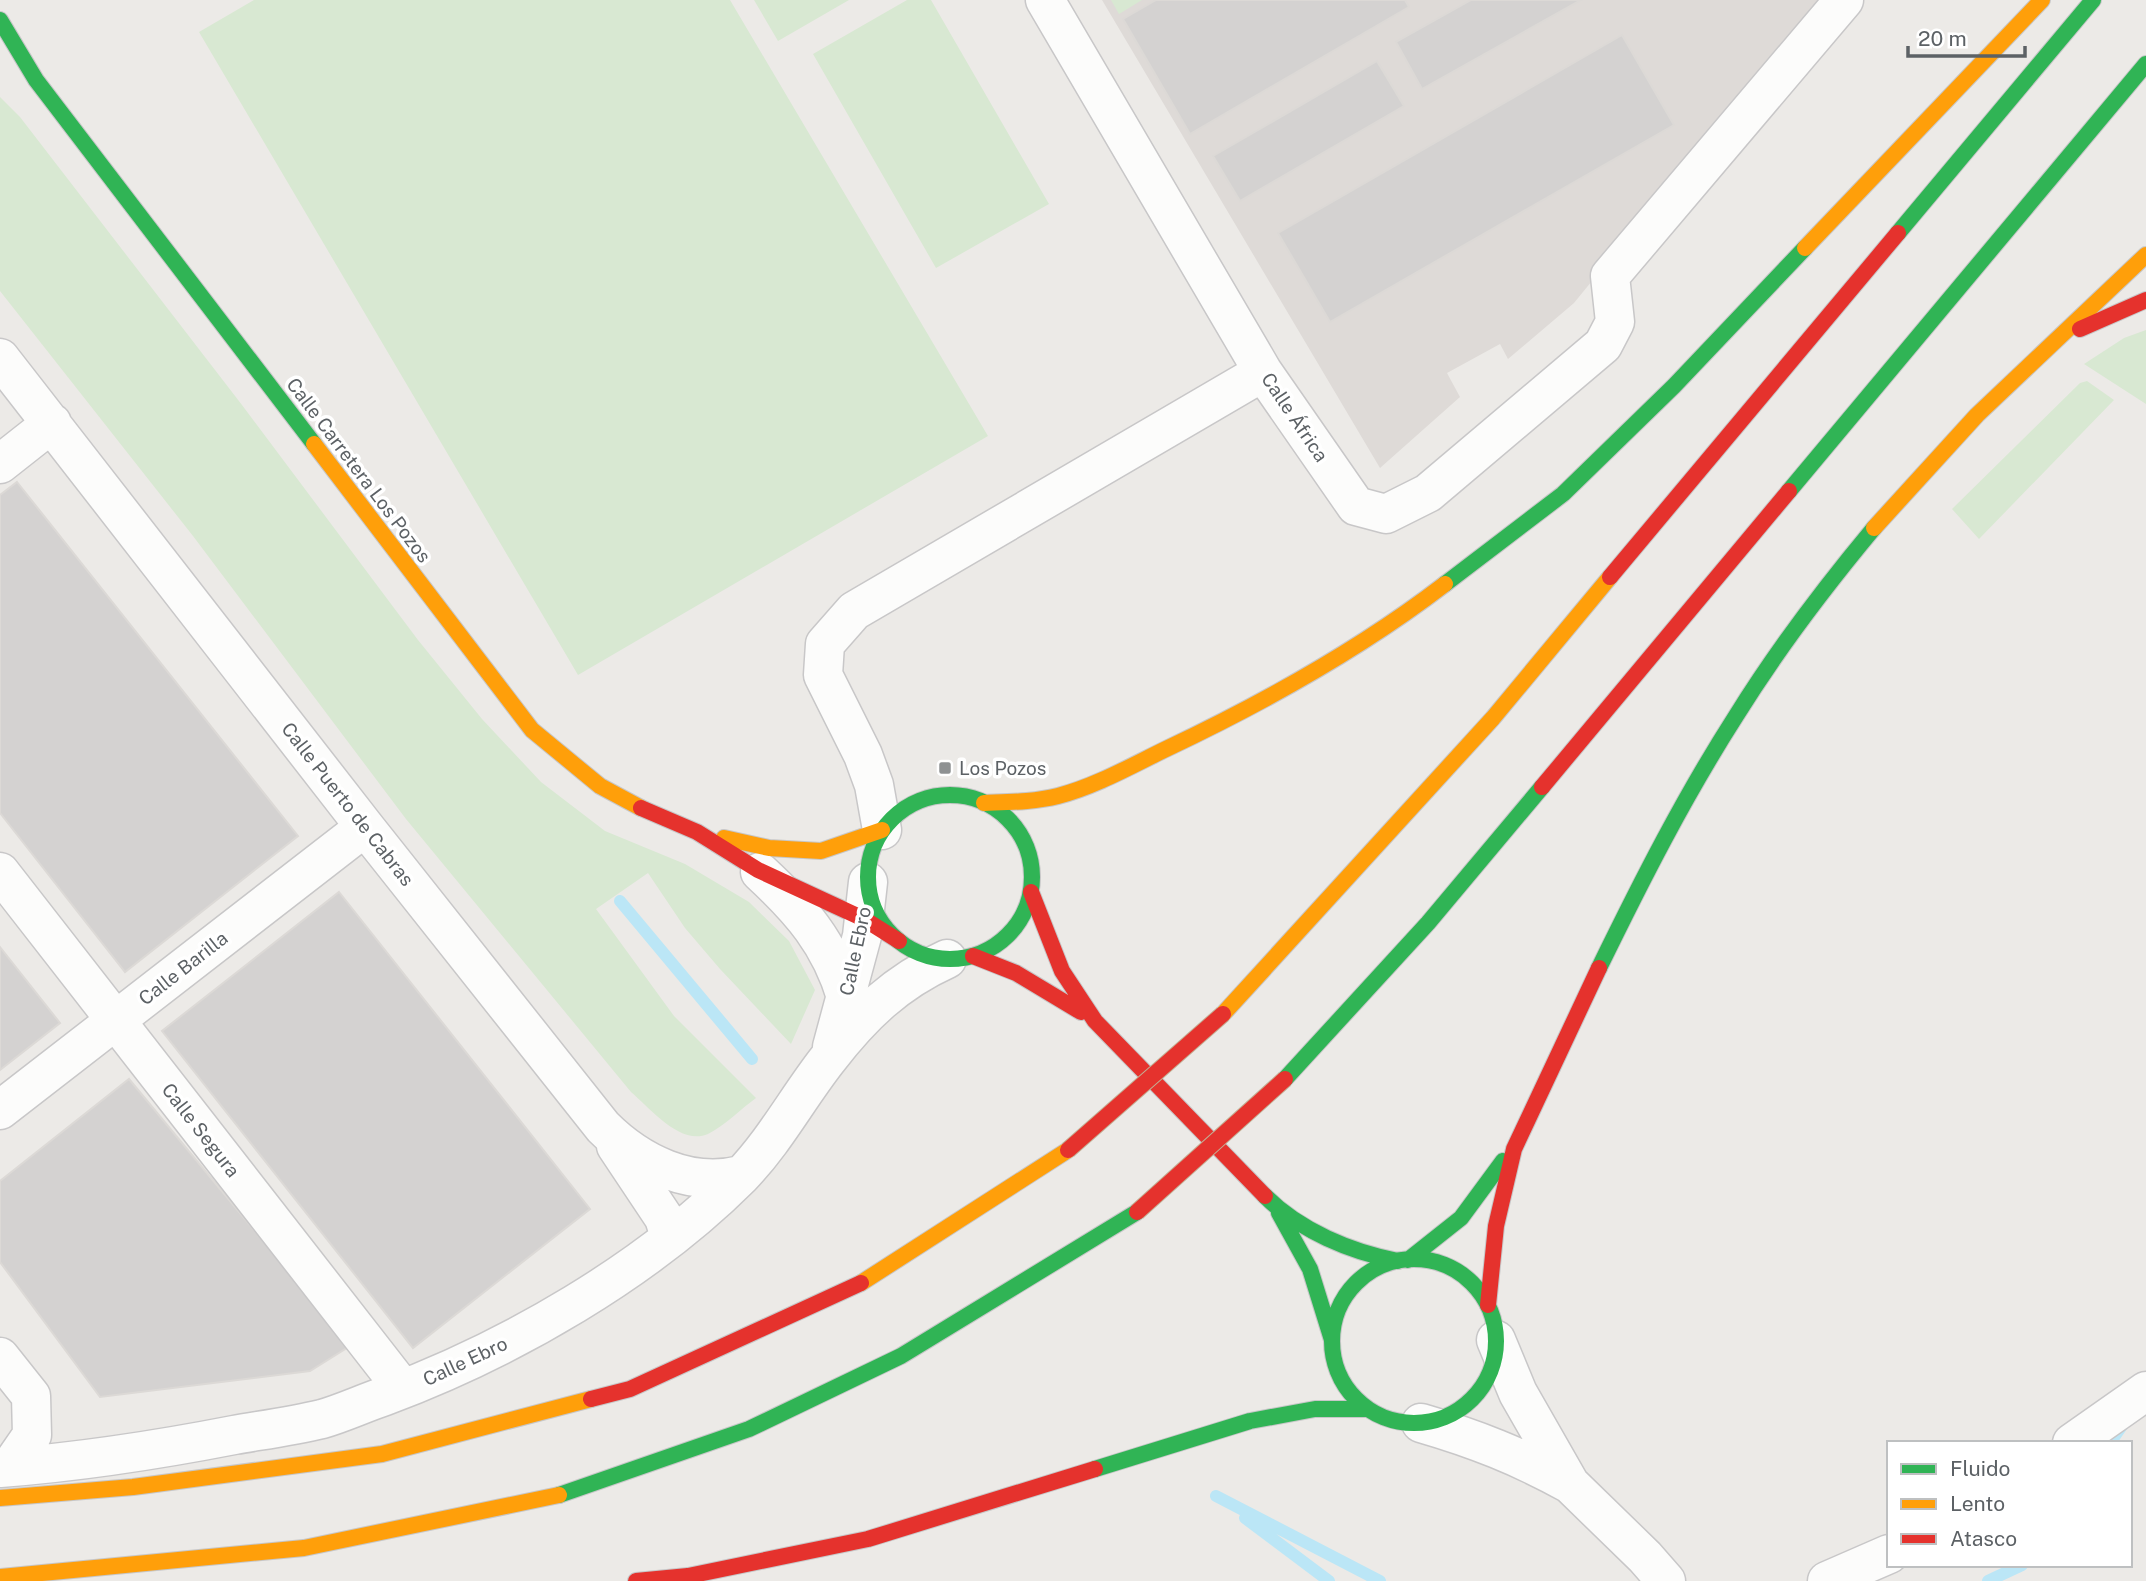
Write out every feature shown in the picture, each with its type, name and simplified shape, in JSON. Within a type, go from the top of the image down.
[{"type":"main road","points":[[984,803],[1025,802],[1058,796],[1098,782],[1223,722],[1326,665],[1428,597],[1563,494],[1656,404],[2042,0]]},
{"type":"main road","points":[[3,1477],[133,1487],[382,1454],[630,1389],[852,1289],[1068,1150],[1223,1014],[1493,718],[2093,0]]},
{"type":"main road","name":"Calle Carretera Los Pozos","points":[[0,20],[36,80],[532,730],[600,786],[645,810],[697,832]]},
{"type":"main road","points":[[0,1577],[304,1548],[561,1495],[749,1429],[901,1356],[1137,1212],[1285,1079],[1428,923],[2146,64]]},
{"type":"main road","points":[[12,66],[36,80]]},
{"type":"main road","points":[[1274,1205],[1310,1269],[1340,1376],[1350,1392],[1367,1409],[1387,1419],[1421,1423],[1456,1412],[1475,1397],[1490,1372],[1491,1258],[1499,1203],[1515,1145],[1627,908],[1689,794],[1756,684],[1797,626],[1888,511],[2011,381],[2062,337],[2107,290],[2146,255]]},
{"type":"main road","points":[[2062,337],[2141,305]]},
{"type":"main road","points":[[899,942],[881,921],[872,904],[868,867],[873,849],[882,830],[897,814],[931,797],[961,796],[998,810],[1020,833],[1027,848],[1032,874],[1031,892],[1024,913],[1012,931],[994,946],[960,957]]},
{"type":"main road","points":[[697,832],[769,848],[821,851],[882,830]]},
{"type":"main road","points":[[697,832],[758,870],[864,919],[922,954],[1000,964],[1038,983],[1095,1021]]},
{"type":"main road","points":[[1031,892],[1062,971],[1095,1021],[1274,1205],[1336,1244],[1374,1257],[1435,1262],[1457,1271],[1474,1286],[1492,1322]]},
{"type":"main road","points":[[1332,1340],[1334,1322],[1341,1303],[1351,1289],[1366,1275],[1403,1260],[1461,1218],[1515,1145]]},
{"type":"main road","points":[[636,1581],[688,1576],[869,1539],[1250,1421],[1315,1409],[1367,1409]]},
{"type":"street","name":"Calle África","points":[[1045,0],[1263,372],[1356,506],[1386,514],[1428,493],[1603,345],[1615,322],[1609,276],[1844,0]]},
{"type":"street","points":[[882,830],[874,785],[863,755],[823,675],[825,644],[854,611],[1263,372]]},
{"type":"street","name":"Calle Puerto de Cabras","points":[[5,373],[52,423],[365,827],[603,1127],[618,1142],[668,1170],[705,1180],[723,1180],[741,1175]]},
{"type":"street","points":[[0,464],[52,423]]},
{"type":"street","name":"Calle Barilla","points":[[0,1110],[365,827]]},
{"type":"street","points":[[758,870],[788,898],[811,926],[837,967],[846,997]]},
{"type":"street","name":"Calle Segura","points":[[0,872],[402,1389]]},
{"type":"street","name":"Calle Ebro","points":[[828,1059],[864,919],[868,882]]},
{"type":"street","name":"Calle Ebro","points":[[3,1477],[323,1419],[465,1363],[579,1302],[670,1237],[741,1175],[770,1142],[828,1059],[881,1000],[918,973],[960,957]]},
{"type":"street","points":[[603,1127],[664,1218],[670,1237]]},
{"type":"street","points":[[1492,1322],[1518,1393],[1570,1484],[1666,1581]]},
{"type":"street","points":[[0,1357],[31,1396],[32,1435],[3,1477]]},
{"type":"street","points":[[2075,1441],[2146,1391]]},
{"type":"street","points":[[1421,1423],[1461,1434],[1519,1457],[1570,1484]]},
{"type":"street","points":[[1827,1581],[1887,1555]]},
{"type":"shaded area","points":[[1102,0],[1821,0],[1574,303],[1508,359],[1500,344],[1447,373],[1460,397],[1380,468]]},
{"type":"green space","points":[[254,0],[730,0],[988,436],[578,675],[199,32]]},
{"type":"green space","points":[[754,0],[849,0],[778,41]]},
{"type":"green space","points":[[907,0],[931,0],[1049,204],[936,268],[813,54]]},
{"type":"green space","points":[[1111,0],[1142,0],[1119,14]]},
{"type":"green space","points":[[0,97],[20,117],[242,405],[418,640],[482,719],[541,782],[605,831],[685,864],[749,902],[789,941],[815,990],[791,1044],[685,928],[648,873],[596,909],[674,1016],[756,1098],[720,1127],[708,1134],[687,1135],[666,1124],[631,1092],[406,819],[193,536],[0,291]]},
{"type":"green space","points":[[2146,330],[2146,404],[2084,364],[2124,338]]},
{"type":"green space","points":[[2087,381],[2114,400],[1979,539],[1952,509],[2080,383]]},
{"type":"building","points":[[1156,0],[1405,0],[1409,7],[1190,134],[1123,19]]},
{"type":"building","points":[[1471,0],[1581,0],[1422,89],[1396,42]]},
{"type":"building","points":[[1622,35],[1674,125],[1330,322],[1278,233]]},
{"type":"building","points":[[1377,61],[1404,106],[1240,201],[1213,156]]},
{"type":"building","points":[[17,482],[298,836],[125,972],[0,813],[0,495]]},
{"type":"building","points":[[339,892],[590,1209],[413,1348],[162,1031]]},
{"type":"building","points":[[0,947],[60,1023],[0,1070]]},
{"type":"building","points":[[129,1079],[350,1346],[310,1371],[100,1397],[0,1262],[0,1181]]},
{"type":"waterway","points":[[620,901],[752,1059]]},
{"type":"waterway","points":[[2111,1441],[2123,1424]]},
{"type":"waterway","points":[[1216,1496],[1380,1581]]},
{"type":"waterway","points":[[1245,1518],[1329,1581]]},
{"type":"waterway","points":[[1988,1581],[2018,1567]]},
{"type":"traffic: fast","points":[[1898,233],[2093,0]]},
{"type":"traffic: fast","points":[[0,20],[36,80],[314,444]]},
{"type":"traffic: fast","points":[[1789,491],[2146,64]]},
{"type":"traffic: fast","points":[[1445,584],[1563,494],[1674,386],[1805,248]]},
{"type":"traffic: fast","points":[[1599,968],[1664,840],[1736,716],[1802,620],[1874,528]]},
{"type":"traffic: fast","points":[[1285,1079],[1428,923],[1542,787]]},
{"type":"traffic: fast","points":[[950,795],[981,802],[1008,819],[1025,846],[1032,877],[1025,908],[1008,935],[981,952],[950,959],[919,952],[892,935],[875,908],[868,877],[875,846],[892,819],[919,802],[950,795]]},
{"type":"traffic: fast","points":[[1408,1260],[1461,1218],[1503,1161]]},
{"type":"traffic: fast","points":[[1265,1196],[1310,1230],[1344,1246],[1398,1261]]},
{"type":"traffic: fast","points":[[559,1495],[749,1429],[901,1356],[1137,1212]]},
{"type":"traffic: fast","points":[[1279,1213],[1310,1269],[1332,1340]]},
{"type":"traffic: fast","points":[[1414,1259],[1445,1266],[1472,1283],[1489,1310],[1496,1341],[1489,1372],[1472,1399],[1445,1416],[1414,1423],[1383,1416],[1356,1399],[1339,1372],[1332,1341],[1339,1310],[1356,1283],[1383,1266],[1414,1259]]},
{"type":"traffic: fast","points":[[1095,1469],[1250,1421],[1315,1409],[1367,1409]]},
{"type":"traffic: slow","points":[[1805,248],[2042,0]]},
{"type":"traffic: slow","points":[[1874,528],[1977,415],[2146,255]]},
{"type":"traffic: slow","points":[[314,444],[532,730],[600,786],[641,808]]},
{"type":"traffic: slow","points":[[1223,1014],[1493,718],[1610,577]]},
{"type":"traffic: slow","points":[[984,803],[1049,798],[1086,787],[1113,775],[1310,674],[1379,631],[1445,584]]},
{"type":"traffic: slow","points":[[724,838],[769,848],[821,851],[882,830]]},
{"type":"traffic: slow","points":[[861,1283],[1068,1150]]},
{"type":"traffic: slow","points":[[0,1498],[133,1487],[382,1454],[591,1399]]},
{"type":"traffic: slow","points":[[0,1577],[304,1548],[559,1495]]},
{"type":"traffic: jam","points":[[1610,577],[1898,233]]},
{"type":"traffic: jam","points":[[2080,329],[2146,300]]},
{"type":"traffic: jam","points":[[1542,787],[1789,491]]},
{"type":"traffic: jam","points":[[641,808],[697,832],[758,870],[864,919],[899,941]]},
{"type":"traffic: jam","points":[[1031,892],[1062,971],[1095,1021],[1265,1196]]},
{"type":"traffic: jam","points":[[973,956],[1016,973],[1081,1012]]},
{"type":"traffic: jam","points":[[1488,1305],[1496,1226],[1514,1149],[1599,968]]},
{"type":"traffic: jam","points":[[1068,1150],[1223,1014]]},
{"type":"traffic: jam","points":[[1137,1212],[1285,1079]]},
{"type":"traffic: jam","points":[[591,1399],[630,1389],[861,1283]]},
{"type":"traffic: jam","points":[[636,1581],[688,1576],[868,1539],[1095,1469]]},
{"type":"place","name":"Los Pozos","points":[[945,768]]}]
